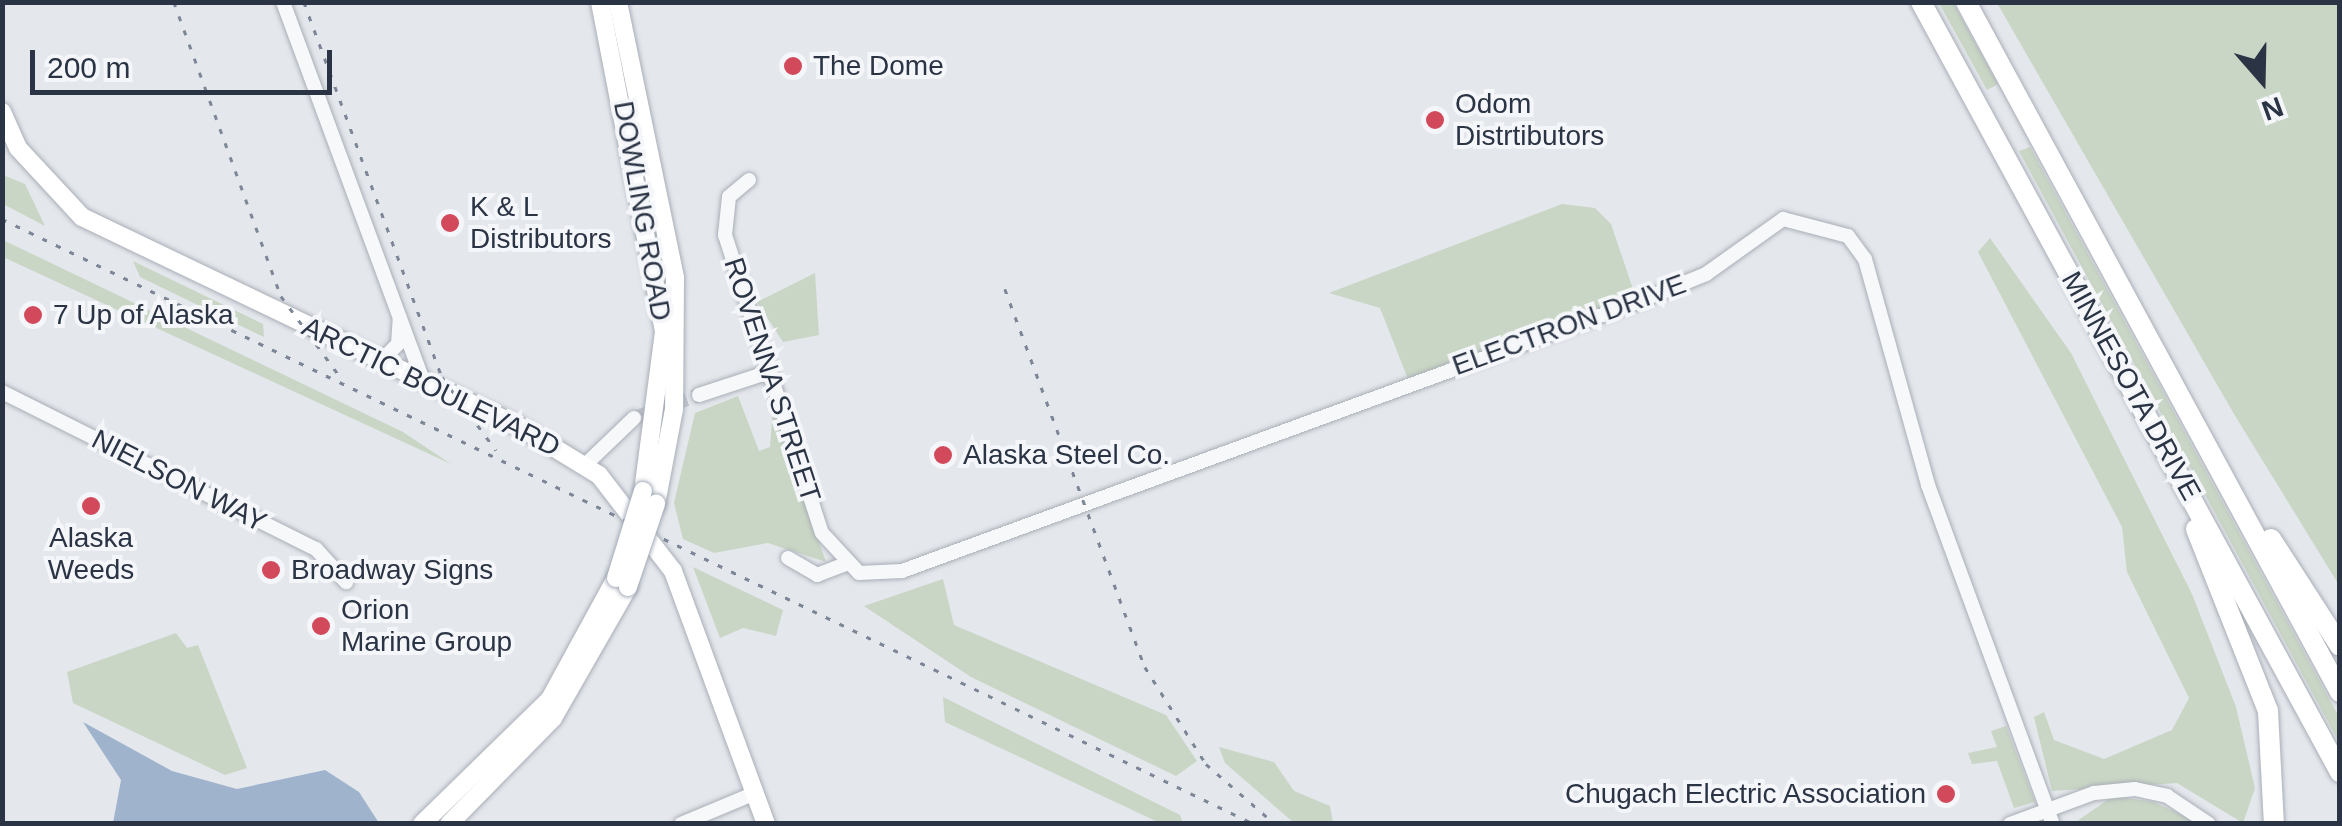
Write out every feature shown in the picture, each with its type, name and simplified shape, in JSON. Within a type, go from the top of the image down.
[{"type":"highway","name":"MINNESOTA DRIVE","points":[[1921,2],[2136,390],[2340,772]]},
{"type":"highway","name":"MINNESOTA DRIVE","points":[[1966,2],[2340,692]]},
{"type":"highway","points":[[2164,368],[2340,646]]},
{"type":"highway","points":[[2136,390],[2260,686],[2274,750],[2274,824]]},
{"type":"main road","name":"DOWLING ROAD","points":[[600,2],[664,332],[650,498]]},
{"type":"main road","name":"DOWLING ROAD","points":[[449,824],[553,718],[622,583],[674,409],[675,278],[618,2]]},
{"type":"main road","name":"ARCTIC BOULEVARD","points":[[2,112],[28,160],[82,217],[422,381],[585,465],[661,546],[766,824]]},
{"type":"main road","name":"DOWLING ROAD","points":[[422,824],[550,699],[622,583]]},
{"type":"street","points":[[284,2],[422,381]]},
{"type":"street","name":"ROVENNA STREET","points":[[749,180],[729,197],[725,235],[766,372],[822,533],[853,569]]},
{"type":"street","name":"ELECTRON DRIVE","points":[[788,558],[817,574],[853,569],[902,571],[1634,303],[1706,274],[1758,230],[1813,221],[1848,236],[1865,259],[1928,486],[2051,817]]},
{"type":"street","points":[[381,362],[398,344],[400,313]]},
{"type":"street","points":[[699,396],[766,372]]},
{"type":"street","name":"NIELSON WAY","points":[[2,392],[316,550],[346,582]]},
{"type":"street","points":[[585,465],[634,418]]},
{"type":"street","points":[[2010,824],[2051,817],[2135,790],[2167,796],[2209,824]]},
{"type":"street","points":[[681,824],[755,794]]},
{"type":"green space","points":[[1939,3],[1953,3],[1998,84],[1987,90]]},
{"type":"green space","points":[[1997,3],[2339,3],[2339,585],[2234,414]]},
{"type":"green space","points":[[2030,147],[2339,717],[2339,742],[2019,151]]},
{"type":"green space","points":[[3,175],[25,184],[45,226],[3,204]]},
{"type":"green space","points":[[1562,204],[1595,208],[1611,224],[1633,289],[1622,303],[1408,379],[1380,308],[1329,293]]},
{"type":"green space","points":[[1990,238],[2071,353],[2192,594],[2236,707],[2255,788],[2243,823],[2177,783],[2052,791],[2034,717],[2044,712],[2054,740],[2104,759],[2172,730],[2189,698],[2127,572],[2122,527],[1978,252]]},
{"type":"green space","points":[[3,240],[403,432],[451,464],[3,257]]},
{"type":"green space","points":[[133,261],[263,324],[264,337],[140,277]]},
{"type":"green space","points":[[815,273],[819,335],[783,342],[757,302]]},
{"type":"green space","points":[[738,396],[759,451],[770,447],[773,406],[826,562],[768,543],[714,553],[683,539],[674,503],[695,413]]},
{"type":"green space","points":[[693,567],[783,610],[776,636],[743,628],[720,638]]},
{"type":"green space","points":[[943,579],[954,625],[1166,715],[1197,761],[1176,776],[971,677],[864,606]]},
{"type":"green space","points":[[176,633],[187,648],[198,645],[247,768],[225,775],[73,703],[67,672]]},
{"type":"green space","points":[[943,697],[1180,815],[1183,823],[1160,823],[945,722]]},
{"type":"green space","points":[[2006,726],[2035,802],[2014,808],[1997,761],[1972,764],[1968,753],[1997,747],[1991,731]]},
{"type":"green space","points":[[1219,747],[1274,762],[1294,791],[1330,806],[1333,823],[1294,823],[1225,763]]},
{"type":"green space","points":[[2113,796],[2154,802],[2199,823],[2073,824]]},
{"type":"water","points":[[83,722],[172,771],[237,789],[325,770],[359,792],[379,823],[113,823],[121,780]]},
{"type":"tunnel","points":[[634,418],[699,395]]},
{"type":"railway","points":[[174,2],[281,296],[338,374]]},
{"type":"railway","points":[[304,2],[442,377],[496,450]]},
{"type":"railway","points":[[2,219],[1254,824]]},
{"type":"railway","points":[[1005,289],[1145,667],[1206,764],[1275,824]]},
{"type":"place","name":"The Dome","points":[[793,66]]},
{"type":"place","name":"Odom Distrtibutors","points":[[1435,120]]},
{"type":"place","name":"K & L Distributors","points":[[450,223]]},
{"type":"place","name":"7 Up of Alaska","points":[[33,315]]},
{"type":"place","name":"Alaska Steel Co.","points":[[943,455]]},
{"type":"place","name":"Alaska Weeds","points":[[91,506]]},
{"type":"place","name":"Broadway Signs","points":[[271,570]]},
{"type":"place","name":"Orion Marine Group","points":[[321,626]]},
{"type":"place","name":"Chugach Electric Association","points":[[1946,794]]}]
